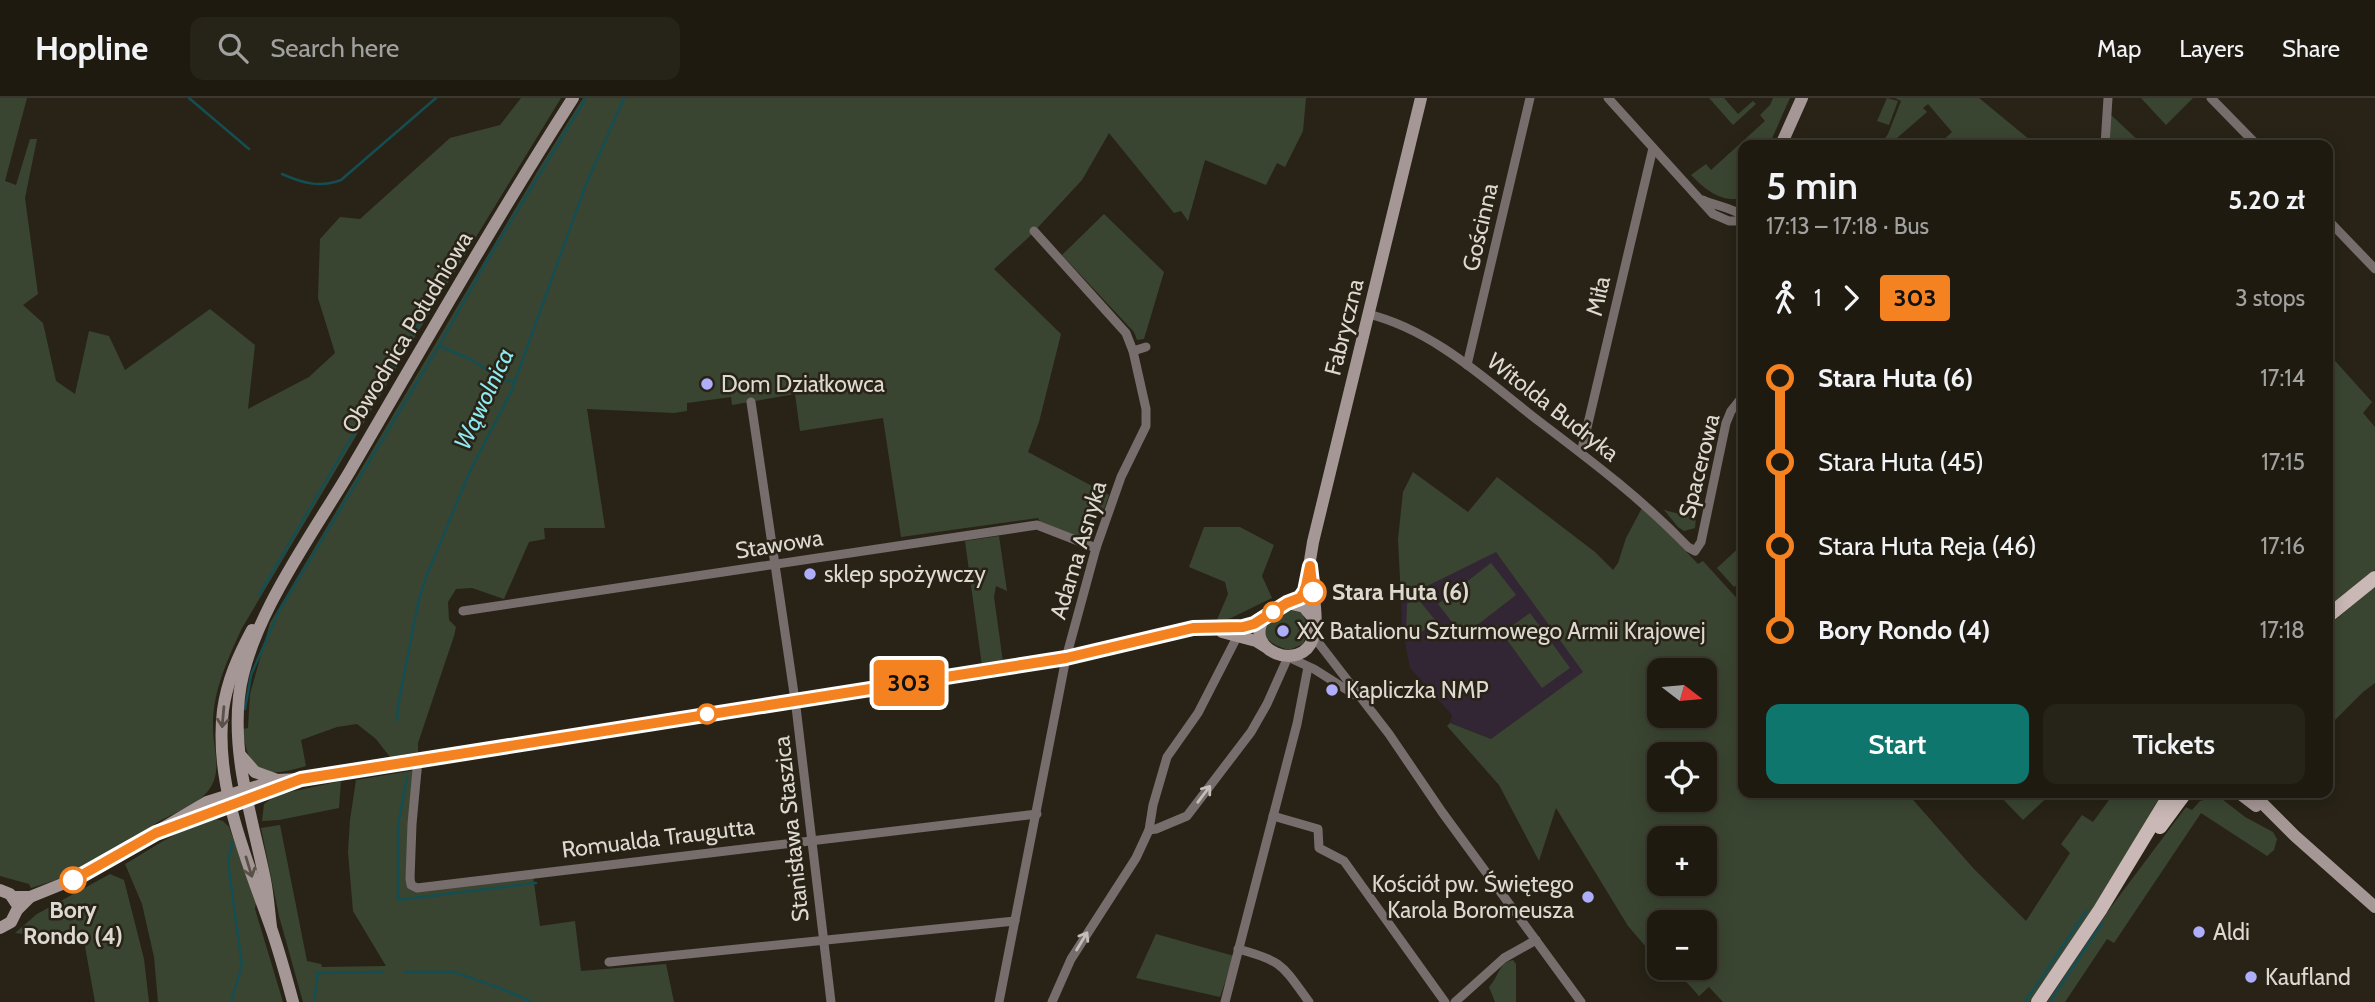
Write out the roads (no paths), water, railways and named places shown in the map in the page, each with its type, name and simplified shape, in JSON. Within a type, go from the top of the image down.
[{"type":"main road","points":[[2333,612],[2375,578]]},
{"type":"main road","points":[[2100,910],[2159,813],[2177,798]]},
{"type":"main road","points":[[2038,1002],[2179,798]]},
{"type":"street","name":"Obwodnica Południowa","points":[[279,590],[573,98]]},
{"type":"street","name":"Fabryczna","points":[[1287,603],[1297,601],[1303,596],[1313,542],[1421,98]]},
{"type":"street","name":"Gościnna","points":[[1467,365],[1530,98]]},
{"type":"street","points":[[1608,98],[1713,214],[1729,221],[1738,221]]},
{"type":"street","points":[[1783,140],[1802,98]]},
{"type":"street","points":[[2105,140],[2108,98]]},
{"type":"street","points":[[2211,98],[2251,140]]},
{"type":"street","name":"Miła","points":[[1581,453],[1653,148]]},
{"type":"street","points":[[1697,197],[1715,206],[1738,212]]},
{"type":"street","points":[[2333,225],[2375,269]]},
{"type":"street","name":"Adama Asnyka","points":[[999,1002],[1066,658],[1096,548],[1121,477],[1147,419],[1133,351],[1126,333],[1034,231]]},
{"type":"street","name":"Witolda Budryka","points":[[1368,314],[1404,325],[1467,365],[1642,500],[1691,550],[1695,551],[1698,547]]},
{"type":"street","points":[[1133,351],[1146,347]]},
{"type":"street","name":"Stanisława Staszica","points":[[751,402],[795,700],[831,1002]]},
{"type":"street","name":"Spacerowa","points":[[1698,547],[1726,423],[1738,403]]},
{"type":"street","name":"Stawowa","points":[[463,611],[1037,525],[1096,548]]},
{"type":"street","name":"Fabryczna","points":[[1310,566],[1315,620]]},
{"type":"street","points":[[271,927],[266,882],[246,795],[237,712],[247,660],[279,590]]},
{"type":"street","points":[[207,802],[219,782],[223,757],[223,712],[230,678],[240,652],[279,590]]},
{"type":"street","points":[[1052,1002],[1071,959],[1136,858],[1149,830],[1153,805],[1167,757],[1198,713],[1240,632],[1287,603],[1304,607],[1315,620],[1314,637],[1306,650],[1288,657]]},
{"type":"street","points":[[1265,616],[1258,632],[1260,640],[1267,648]]},
{"type":"street","points":[[0,890],[13,897],[30,897],[82,876],[207,802],[231,799],[301,779],[1066,658],[1176,631],[1211,628],[1240,632],[1308,667],[1362,700]]},
{"type":"street","points":[[1314,637],[1389,734],[1442,812],[1581,1002]]},
{"type":"street","points":[[1149,830],[1187,816],[1251,732],[1288,657]]},
{"type":"street","points":[[1224,1002],[1297,724],[1308,667]]},
{"type":"street","points":[[240,755],[261,776],[277,780],[301,779]]},
{"type":"street","points":[[223,757],[231,799],[255,885],[271,927],[293,1002]]},
{"type":"street","name":"Romualda Traugutta","points":[[418,759],[410,879],[411,886],[417,888],[1037,814]]},
{"type":"street","points":[[246,795],[277,780]]},
{"type":"street","points":[[2246,798],[2295,836],[2375,906]]},
{"type":"street","points":[[2257,798],[2295,836]]},
{"type":"street","points":[[156,833],[231,799]]},
{"type":"street","points":[[1273,816],[1318,829],[1319,848],[1344,862],[1445,1002]]},
{"type":"street","points":[[13,897],[17,910]]},
{"type":"street","points":[[0,928],[12,922],[17,910],[30,897]]},
{"type":"street","points":[[609,962],[1015,921]]},
{"type":"street","points":[[1455,1002],[1504,958],[1536,940]]},
{"type":"street","points":[[1238,949],[1269,957],[1283,966],[1309,1002]]},
{"type":"waterway","points":[[189,98],[249,149]]},
{"type":"waterway","points":[[282,174],[311,183],[326,184],[341,180],[436,98]]},
{"type":"waterway","points":[[245,709],[251,675],[279,611],[586,98]]},
{"type":"waterway","name":"Wąwolnica","points":[[397,720],[418,603],[425,580],[469,473],[511,392],[585,187],[624,98]]},
{"type":"waterway","points":[[259,595],[414,331],[459,262]]},
{"type":"waterway","points":[[439,346],[468,358],[500,378],[514,382]]},
{"type":"waterway","points":[[407,777],[398,825],[398,900],[536,883]]},
{"type":"waterway","points":[[231,1002],[242,965],[228,863],[232,843]]},
{"type":"waterway","points":[[2025,1002],[2087,910]]},
{"type":"waterway","points":[[2050,1002],[2103,922]]},
{"type":"waterway","points":[[314,1002],[316,972]]},
{"type":"waterway","points":[[318,973],[383,972]]},
{"type":"waterway","points":[[404,972],[454,972],[532,1002]]},
{"type":"place","name":"Dom Działkowca","points":[[707,384]]},
{"type":"place","name":"sklep spożywczy","points":[[810,574]]},
{"type":"place","name":"Stara Huta (6)","points":[[1313,592]]},
{"type":"place","name":"XX Batalionu Szturmowego Armii Krajowej","points":[[1283,631]]},
{"type":"place","name":"Kapliczka NMP","points":[[1332,690]]},
{"type":"place","name":"Bory Rondo (4)","points":[[73,880]]},
{"type":"place","name":"Kościół pw. Świętego Karola Boromeusza","points":[[1588,897]]},
{"type":"place","name":"Aldi","points":[[2199,932]]},
{"type":"place","name":"Kaufland","points":[[2251,977]]}]
